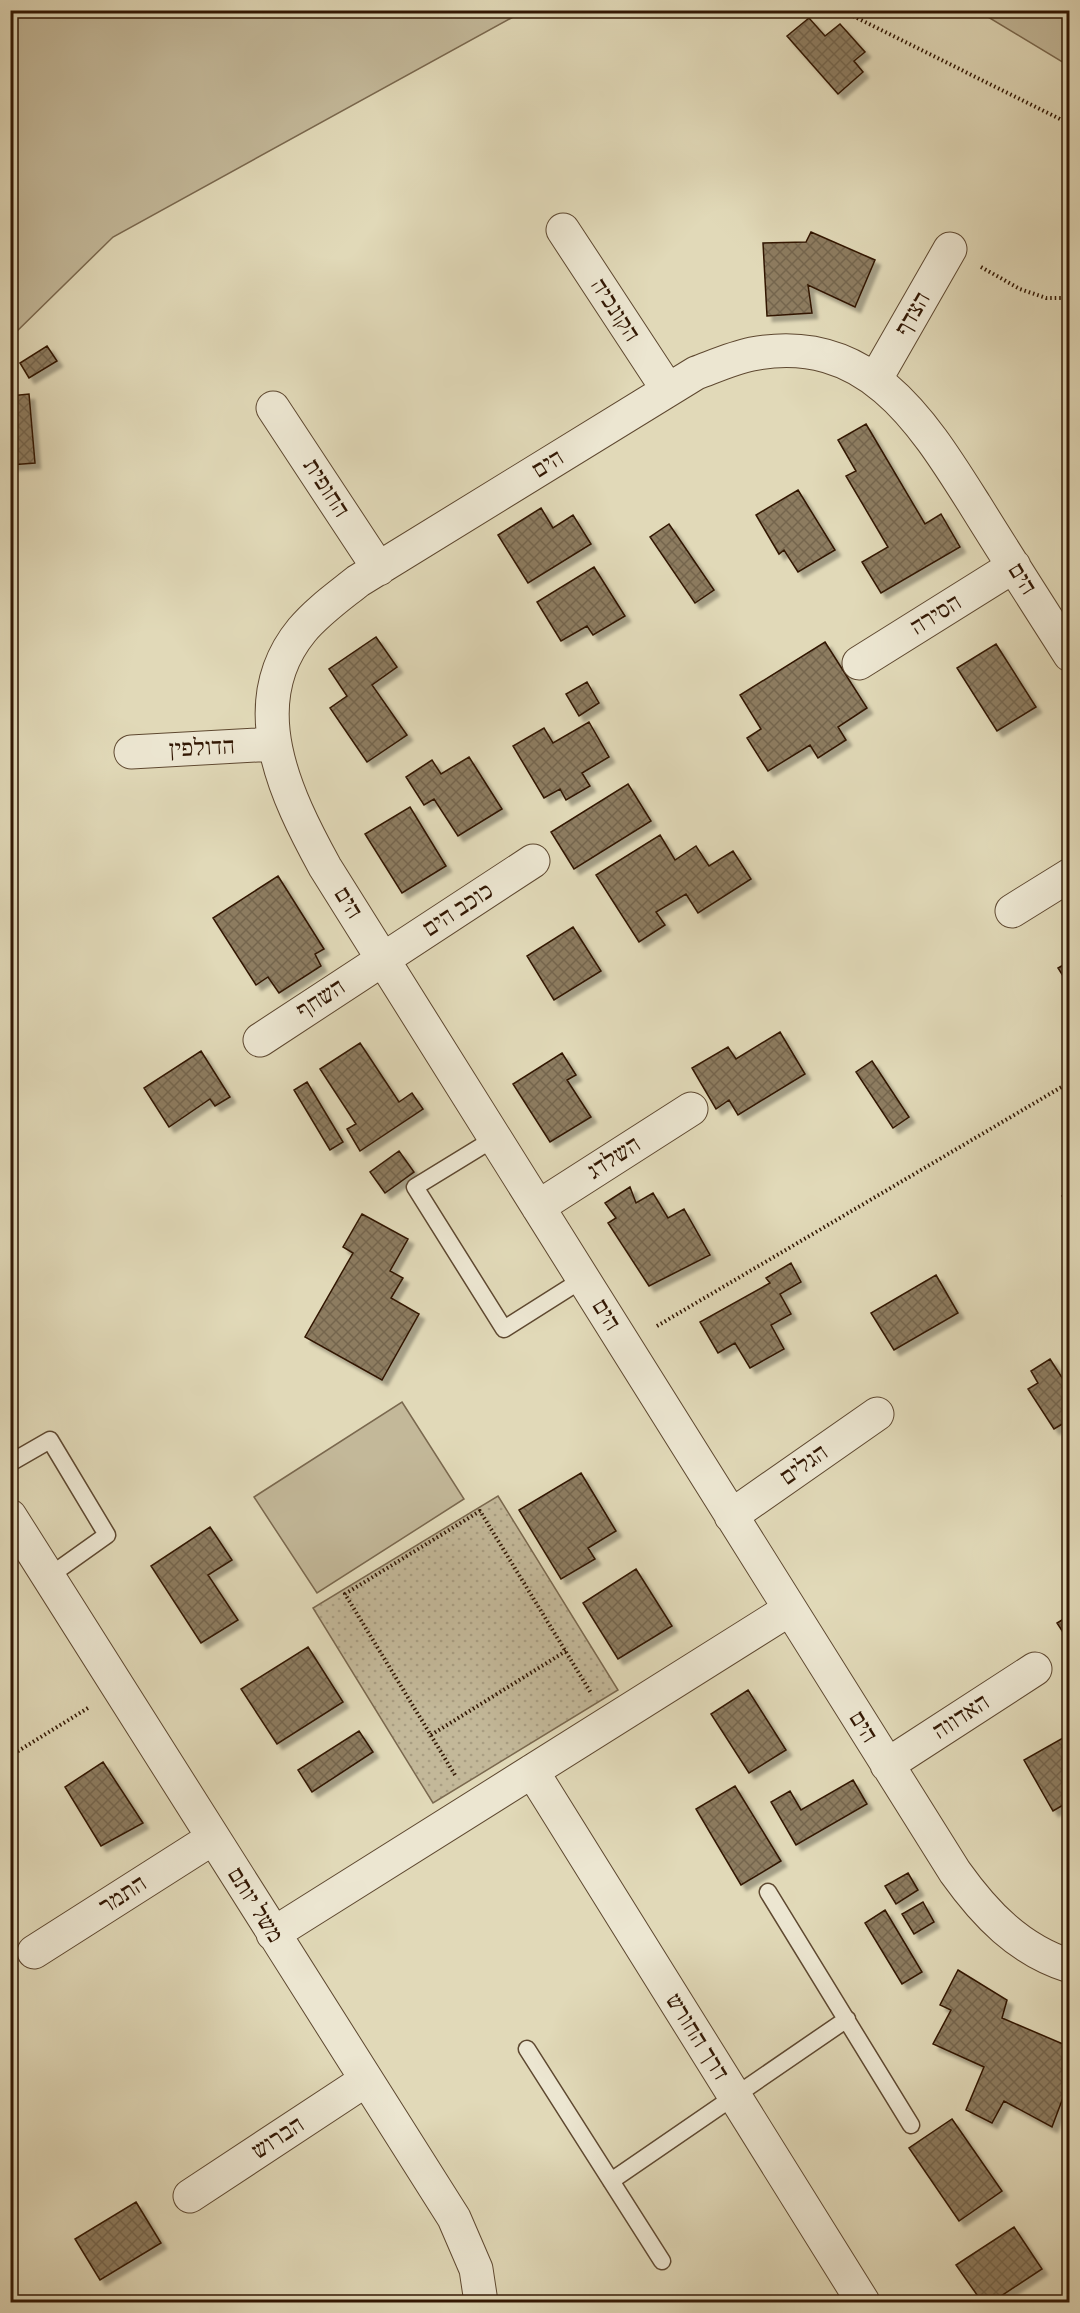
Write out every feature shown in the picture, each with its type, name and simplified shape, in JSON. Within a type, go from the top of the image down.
[{"type":"street","name":"הקונכיה","points":[[563,230],[668,390]]},
{"type":"street","name":"הצדף","points":[[875,380],[950,249]]},
{"type":"street","name":"הים","points":[[1070,655],[937,445],[918,419],[897,397],[853,366],[829,357],[804,352],[779,351],[752,354],[696,373],[358,581],[326,606],[301,632],[285,659],[276,686],[272,715],[274,744],[282,774],[308,836],[955,1872],[978,1902],[1010,1935],[1031,1950],[1070,1966]]},
{"type":"street","name":"החופית","points":[[273,408],[379,568]]},
{"type":"street","name":"הסירה","points":[[859,663],[1014,566]]},
{"type":"street","name":"הדולפין","points":[[131,752],[274,744]]},
{"type":"street","name":"כוכב הים","points":[[383,959],[533,861]]},
{"type":"street","points":[[1012,911],[1070,875]]},
{"type":"street","name":"השחף","points":[[260,1040],[383,959]]},
{"type":"street","name":"השלדג","points":[[538,1207],[691,1109]]},
{"type":"street","name":"הגלים","points":[[731,1516],[877,1414]]},
{"type":"street","name":"משל יותם","points":[[12,1523],[454,2218],[476,2269],[481,2302]]},
{"type":"street","points":[[273,1934],[790,1609]]},
{"type":"street","name":"האדווה","points":[[887,1765],[1035,1669]]},
{"type":"street","name":"דרך החורש","points":[[532,1771],[863,2302]]},
{"type":"street","name":"התמר","points":[[34,1952],[213,1838]]},
{"type":"street","name":"הברוש","points":[[190,2196],[366,2080]]},
{"type":"lane","points":[[495,1138],[415,1187],[504,1329],[583,1279]]},
{"type":"lane","points":[[10,1463],[50,1440],[107,1535],[48,1577]]},
{"type":"lane","points":[[768,1892],[911,2125]]},
{"type":"lane","points":[[611,2181],[847,2019]]},
{"type":"lane","points":[[527,2049],[662,2261]]},
{"type":"path","points":[[841,10],[1070,124]]},
{"type":"path","points":[[950,249],[1020,289],[1046,298],[1070,298]]},
{"type":"path","points":[[625,1345],[1070,1082]]},
{"type":"path","points":[[475,1807],[345,1594],[480,1512],[610,1722]]},
{"type":"path","points":[[431,1735],[566,1651]]},
{"type":"path","points":[[10,1756],[119,1689]]},
{"type":"shaded area","points":[[11,10],[524,11],[113,237],[11,337]]},
{"type":"shaded area","points":[[978,11],[1069,11],[1069,66]]},
{"type":"shaded area","points":[[402,1402],[464,1499],[317,1593],[254,1497]]},
{"type":"shaded area","points":[[498,1496],[618,1690],[433,1803],[313,1608]]},
{"type":"building","points":[[809,18],[825,36],[840,24],[865,52],[854,61],[863,72],[838,94],[787,36]]},
{"type":"building","points":[[811,232],[875,260],[855,307],[808,285],[812,313],[767,316],[763,243],[806,242]]},
{"type":"building","points":[[47,346],[57,361],[29,378],[20,363]]},
{"type":"building","points":[[29,394],[35,463],[10,465],[10,396]]},
{"type":"building","points":[[866,424],[925,524],[941,514],[960,547],[881,593],[862,562],[888,547],[846,476],[856,471],[838,440]]},
{"type":"building","points":[[798,490],[835,550],[798,572],[784,550],[779,554],[756,515]]},
{"type":"building","points":[[541,508],[553,528],[573,515],[591,544],[528,583],[498,535]]},
{"type":"building","points":[[669,524],[714,590],[695,603],[650,537]]},
{"type":"building","points":[[594,567],[625,616],[593,635],[587,626],[561,641],[537,602]]},
{"type":"building","points":[[376,637],[397,667],[372,685],[407,735],[367,762],[330,708],[347,696],[329,669]]},
{"type":"building","points":[[825,642],[867,708],[838,727],[846,740],[818,758],[810,745],[768,771],[747,738],[761,729],[740,695]]},
{"type":"building","points":[[996,644],[1036,707],[997,731],[957,668]]},
{"type":"building","points":[[587,682],[599,703],[579,716],[566,694]]},
{"type":"building","points":[[589,722],[609,757],[582,773],[590,786],[566,800],[560,789],[544,798],[513,746],[544,728],[553,743]]},
{"type":"building","points":[[469,757],[502,809],[458,836],[434,799],[424,805],[406,777],[432,760],[441,774]]},
{"type":"building","points":[[628,784],[651,821],[574,869],[551,832]]},
{"type":"building","points":[[410,807],[446,866],[402,893],[365,834]]},
{"type":"building","points":[[660,835],[675,860],[696,846],[709,866],[733,851],[751,879],[698,913],[686,894],[656,912],[665,925],[639,942],[596,875]]},
{"type":"building","points":[[278,876],[324,949],[315,954],[321,966],[279,993],[268,977],[256,985],[213,918]]},
{"type":"building","points":[[573,927],[601,971],[554,1000],[527,956]]},
{"type":"building","points":[[1070,961],[1070,987],[1058,968]]},
{"type":"building","points":[[780,1032],[805,1074],[738,1115],[729,1100],[716,1109],[692,1068],[728,1047],[736,1059]]},
{"type":"building","points":[[360,1043],[399,1102],[412,1093],[423,1109],[360,1151],[347,1129],[356,1124],[320,1069]]},
{"type":"building","points":[[201,1051],[230,1097],[215,1106],[210,1099],[169,1127],[144,1088]]},
{"type":"building","points":[[562,1053],[576,1075],[567,1080],[591,1117],[550,1142],[513,1084]]},
{"type":"building","points":[[872,1061],[909,1117],[893,1128],[856,1072]]},
{"type":"building","points":[[307,1082],[343,1142],[330,1150],[294,1090]]},
{"type":"building","points":[[399,1151],[414,1172],[385,1193],[370,1172]]},
{"type":"building","points":[[630,1187],[636,1203],[653,1193],[668,1218],[684,1209],[710,1255],[649,1286],[608,1223],[616,1218],[605,1203]]},
{"type":"building","points":[[1070,1191],[1070,1207],[1062,1196]]},
{"type":"building","points":[[362,1214],[408,1239],[390,1271],[403,1278],[391,1298],[419,1314],[382,1380],[305,1337],[353,1253],[343,1247]]},
{"type":"building","points":[[791,1263],[801,1282],[780,1294],[791,1314],[771,1325],[784,1349],[750,1368],[735,1343],[718,1353],[700,1322],[770,1283],[766,1278]]},
{"type":"building","points":[[936,1275],[958,1313],[894,1350],[871,1313]]},
{"type":"building","points":[[1050,1359],[1070,1390],[1070,1431],[1064,1423],[1054,1429],[1028,1389],[1038,1383],[1031,1371]]},
{"type":"building","points":[[581,1473],[616,1531],[588,1548],[595,1559],[561,1579],[519,1510]]},
{"type":"building","points":[[210,1527],[232,1560],[208,1575],[238,1620],[201,1643],[151,1566]]},
{"type":"building","points":[[636,1569],[672,1626],[618,1659],[583,1603]]},
{"type":"building","points":[[1070,1615],[1070,1643],[1057,1623]]},
{"type":"building","points":[[308,1647],[343,1702],[277,1744],[241,1689]]},
{"type":"building","points":[[748,1690],[786,1750],[749,1773],[711,1714]]},
{"type":"building","points":[[359,1731],[373,1752],[312,1792],[298,1770]]},
{"type":"building","points":[[1070,1734],[1070,1801],[1053,1811],[1024,1760]]},
{"type":"building","points":[[103,1762],[143,1823],[101,1846],[65,1787]]},
{"type":"building","points":[[853,1780],[867,1804],[796,1845],[771,1802],[790,1791],[801,1810]]},
{"type":"building","points":[[735,1786],[781,1861],[741,1885],[696,1809]]},
{"type":"building","points":[[908,1873],[918,1890],[896,1904],[885,1886]]},
{"type":"building","points":[[923,1902],[934,1922],[914,1934],[902,1914]]},
{"type":"building","points":[[885,1910],[922,1972],[902,1984],[865,1923]]},
{"type":"building","points":[[958,1970],[1007,2000],[1002,2018],[1070,2047],[1070,2079],[1052,2127],[1004,2101],[992,2123],[966,2110],[984,2067],[933,2044],[951,2010],[940,2005]]},
{"type":"building","points":[[952,2119],[1002,2191],[959,2221],[909,2148]]},
{"type":"building","points":[[136,2202],[161,2243],[100,2280],[75,2239]]},
{"type":"building","points":[[1014,2227],[1042,2269],[992,2302],[982,2302],[956,2265]]}]
